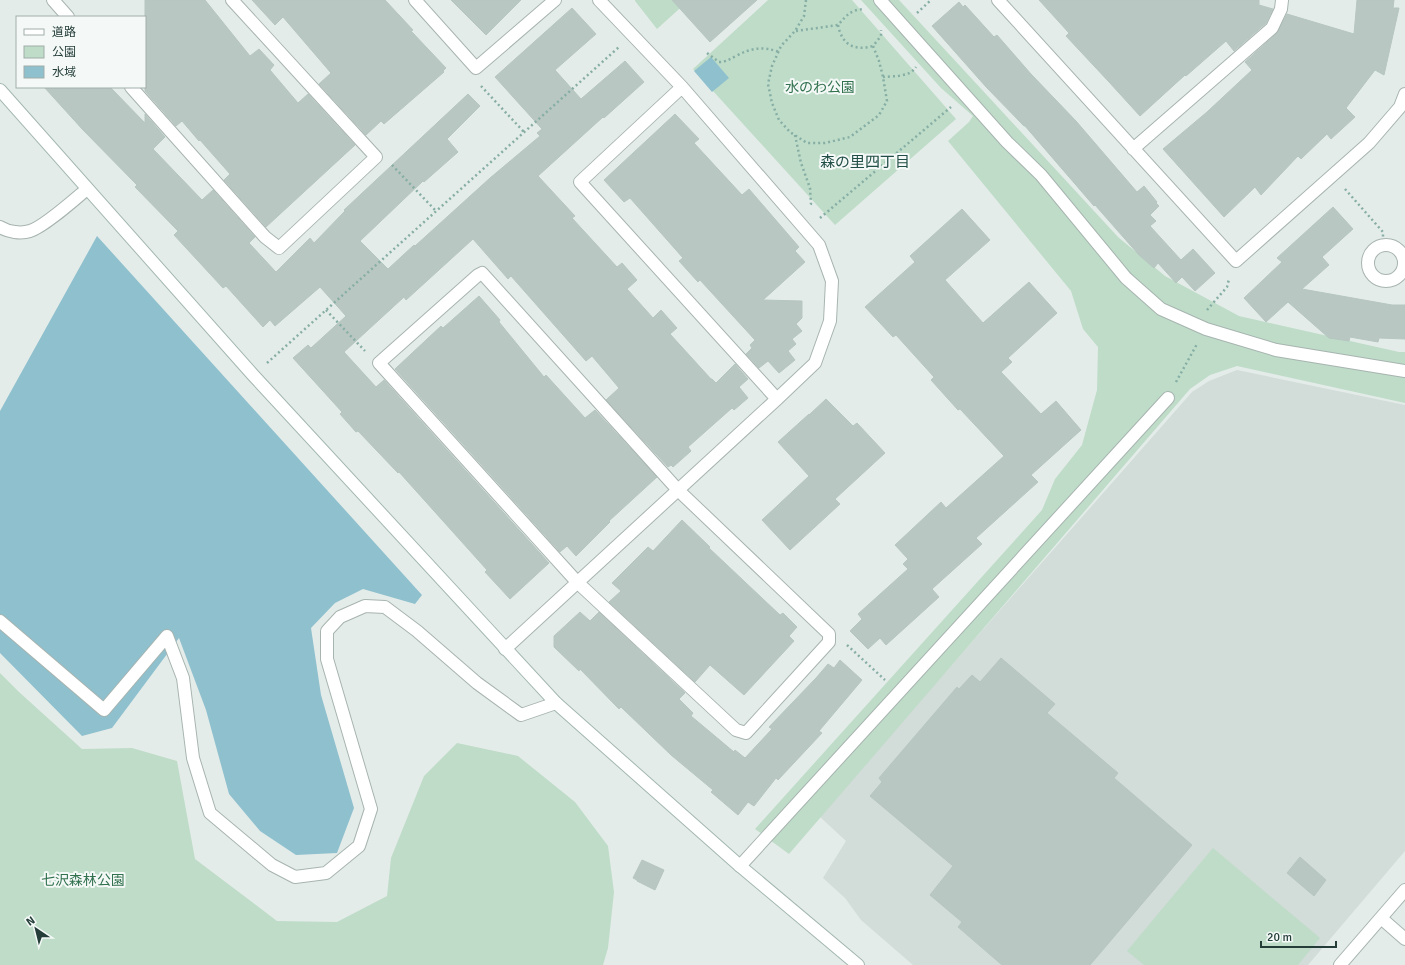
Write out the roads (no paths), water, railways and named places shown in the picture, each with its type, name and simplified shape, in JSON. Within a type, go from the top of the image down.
[{"type":"street","points":[[53,0],[67,16]]},
{"type":"street","points":[[132,88],[265,237],[279,248],[376,157],[232,0]]},
{"type":"street","points":[[415,0],[476,68],[555,0]]},
{"type":"street","points":[[505,649],[776,399],[814,362],[830,321],[832,281],[819,245],[682,87],[599,0]]},
{"type":"street","points":[[998,0],[1236,261],[1369,143],[1400,107],[1405,94]]},
{"type":"street","points":[[1133,149],[1272,28],[1281,9],[1282,0]]},
{"type":"street","points":[[883,3],[1007,142],[1041,175],[1126,278],[1161,309],[1201,327],[1276,350],[1405,371]]},
{"type":"street","points":[[682,87],[580,182],[776,399]]},
{"type":"street","points":[[0,90],[253,375],[556,703],[740,866],[858,965]]},
{"type":"street","points":[[0,227],[18,232],[30,231],[43,224],[88,189]]},
{"type":"street","points":[[1383,246],[1393,247],[1401,254],[1404,266],[1402,276],[1391,280],[1381,281],[1374,277],[1368,265],[1371,254],[1376,249],[1383,246]]},
{"type":"street","points":[[482,273],[678,490],[829,634],[829,642],[746,733],[736,730],[577,582],[379,363],[482,273]]},
{"type":"street","points":[[740,866],[1168,398]]},
{"type":"street","points":[[0,621],[104,710],[167,636],[183,678],[193,758],[210,813],[272,865],[295,877],[326,873],[359,846],[371,808],[327,659],[327,631],[340,617],[365,606],[384,607],[417,631],[477,683],[521,715],[556,703]]},
{"type":"street","points":[[1340,965],[1405,890]]},
{"type":"street","points":[[1381,918],[1405,939]]},
{"type":"water","points":[[711,57],[729,78],[712,92],[694,71]]},
{"type":"water","points":[[97,236],[422,595],[415,604],[363,589],[335,603],[311,628],[321,695],[354,808],[337,853],[296,855],[260,831],[229,794],[206,710],[179,638],[112,728],[82,736],[0,653],[0,411]]},
{"type":"district","name":"森の里四丁目","points":[[865,162]]},
{"type":"park label","name":"水のわ公園","points":[[820,87]]},
{"type":"park label","name":"七沢森林公園","points":[[83,880]]}]
